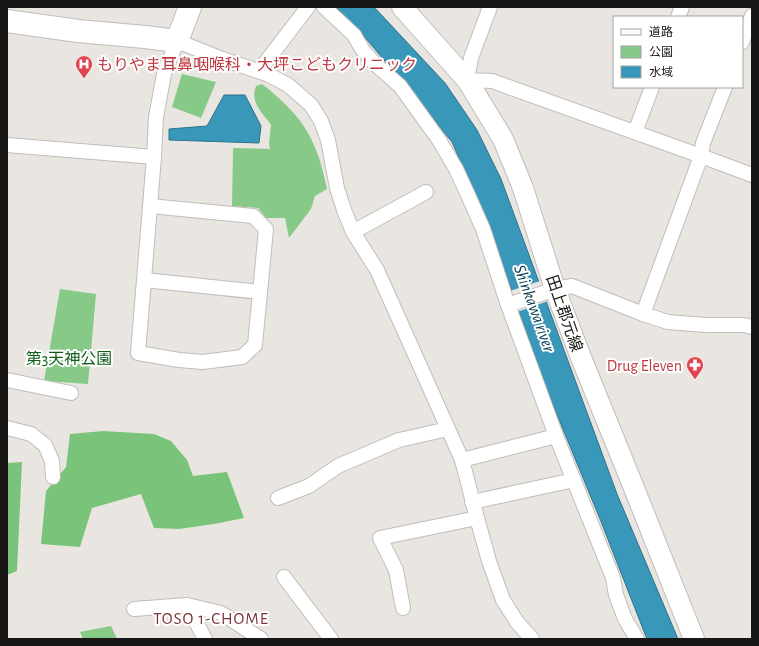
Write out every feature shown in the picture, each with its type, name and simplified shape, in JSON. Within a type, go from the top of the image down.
[{"type":"main road","points":[[7,21],[78,31],[177,41],[190,7]]},
{"type":"street","points":[[259,71],[308,7]]},
{"type":"street","points":[[324,7],[354,35],[362,49],[374,63],[400,86],[439,140],[456,169],[483,229],[508,305],[556,436],[613,578],[616,596],[625,619],[637,639]]},
{"type":"street","name":"田上郡元線","points":[[402,7],[467,80],[504,139],[523,188],[555,289],[580,355],[694,639]]},
{"type":"street","points":[[490,7],[471,58],[467,80],[492,81],[752,175]]},
{"type":"street","points":[[743,39],[752,16]]},
{"type":"street","points":[[150,206],[253,216],[266,229],[255,345],[242,357],[203,362],[179,360],[138,353],[156,117],[164,74],[177,41],[269,75],[288,85],[311,105],[321,121],[328,140],[337,188],[353,232],[377,270],[462,460],[489,562],[503,600],[517,622],[532,639]]},
{"type":"street","points":[[635,132],[652,88]]},
{"type":"street","points":[[643,314],[701,156],[703,143],[724,88]]},
{"type":"street","points":[[7,145],[154,157]]},
{"type":"street","points":[[353,232],[426,192]]},
{"type":"street","points":[[144,280],[260,292]]},
{"type":"street","points":[[508,305],[555,289],[572,286],[643,314],[668,322],[752,326]]},
{"type":"street","points":[[7,380],[71,393]]},
{"type":"street","points":[[7,428],[31,434],[45,445],[52,461],[53,477]]},
{"type":"street","points":[[278,498],[309,486],[338,466],[398,440],[448,429]]},
{"type":"street","points":[[462,460],[556,436]]},
{"type":"street","points":[[472,502],[574,480]]},
{"type":"street","points":[[403,608],[396,570],[380,538],[477,518]]},
{"type":"street","points":[[284,577],[331,639]]},
{"type":"street","points":[[187,605],[204,639]]},
{"type":"street","points":[[134,609],[187,605],[221,613],[261,639]]},
{"type":"green space","points":[[182,74],[216,82],[201,118],[172,107]]},
{"type":"green space","points":[[262,84],[287,105],[307,130],[318,155],[327,189],[315,196],[311,209],[289,238],[285,218],[266,218],[258,208],[232,206],[233,148],[270,149],[269,143],[271,125],[260,111],[254,97],[256,86]]},
{"type":"green space","name":"第3天神公園","points":[[60,289],[96,294],[88,384],[44,381]]},
{"type":"green space","points":[[103,431],[154,434],[171,441],[187,460],[193,476],[227,472],[244,518],[179,529],[154,528],[141,494],[92,508],[80,547],[41,544],[46,491],[66,467],[70,434]]},
{"type":"green space","points":[[22,462],[17,571],[7,575],[7,463]]},
{"type":"green space","points":[[111,626],[117,639],[83,639],[80,632]]},
{"type":"water","name":"Shinkawa river","points":[[336,7],[374,7],[445,83],[477,130],[501,179],[617,494],[678,639],[647,639],[546,388],[488,224],[452,142],[357,28]]},
{"type":"water","points":[[224,95],[245,95],[261,126],[259,143],[169,140],[169,129],[207,126]]},
{"type":"pier","points":[[540,281],[548,301],[517,312],[510,291]]},
{"type":"place","name":"もりやま耳鼻咽喉科・大坪こどもクリニック","points":[[84,79]]},
{"type":"place","name":"Drug Eleven","points":[[695,380]]},
{"type":"district","name":"TOSO 1-CHOME","points":[[211,618]]}]
